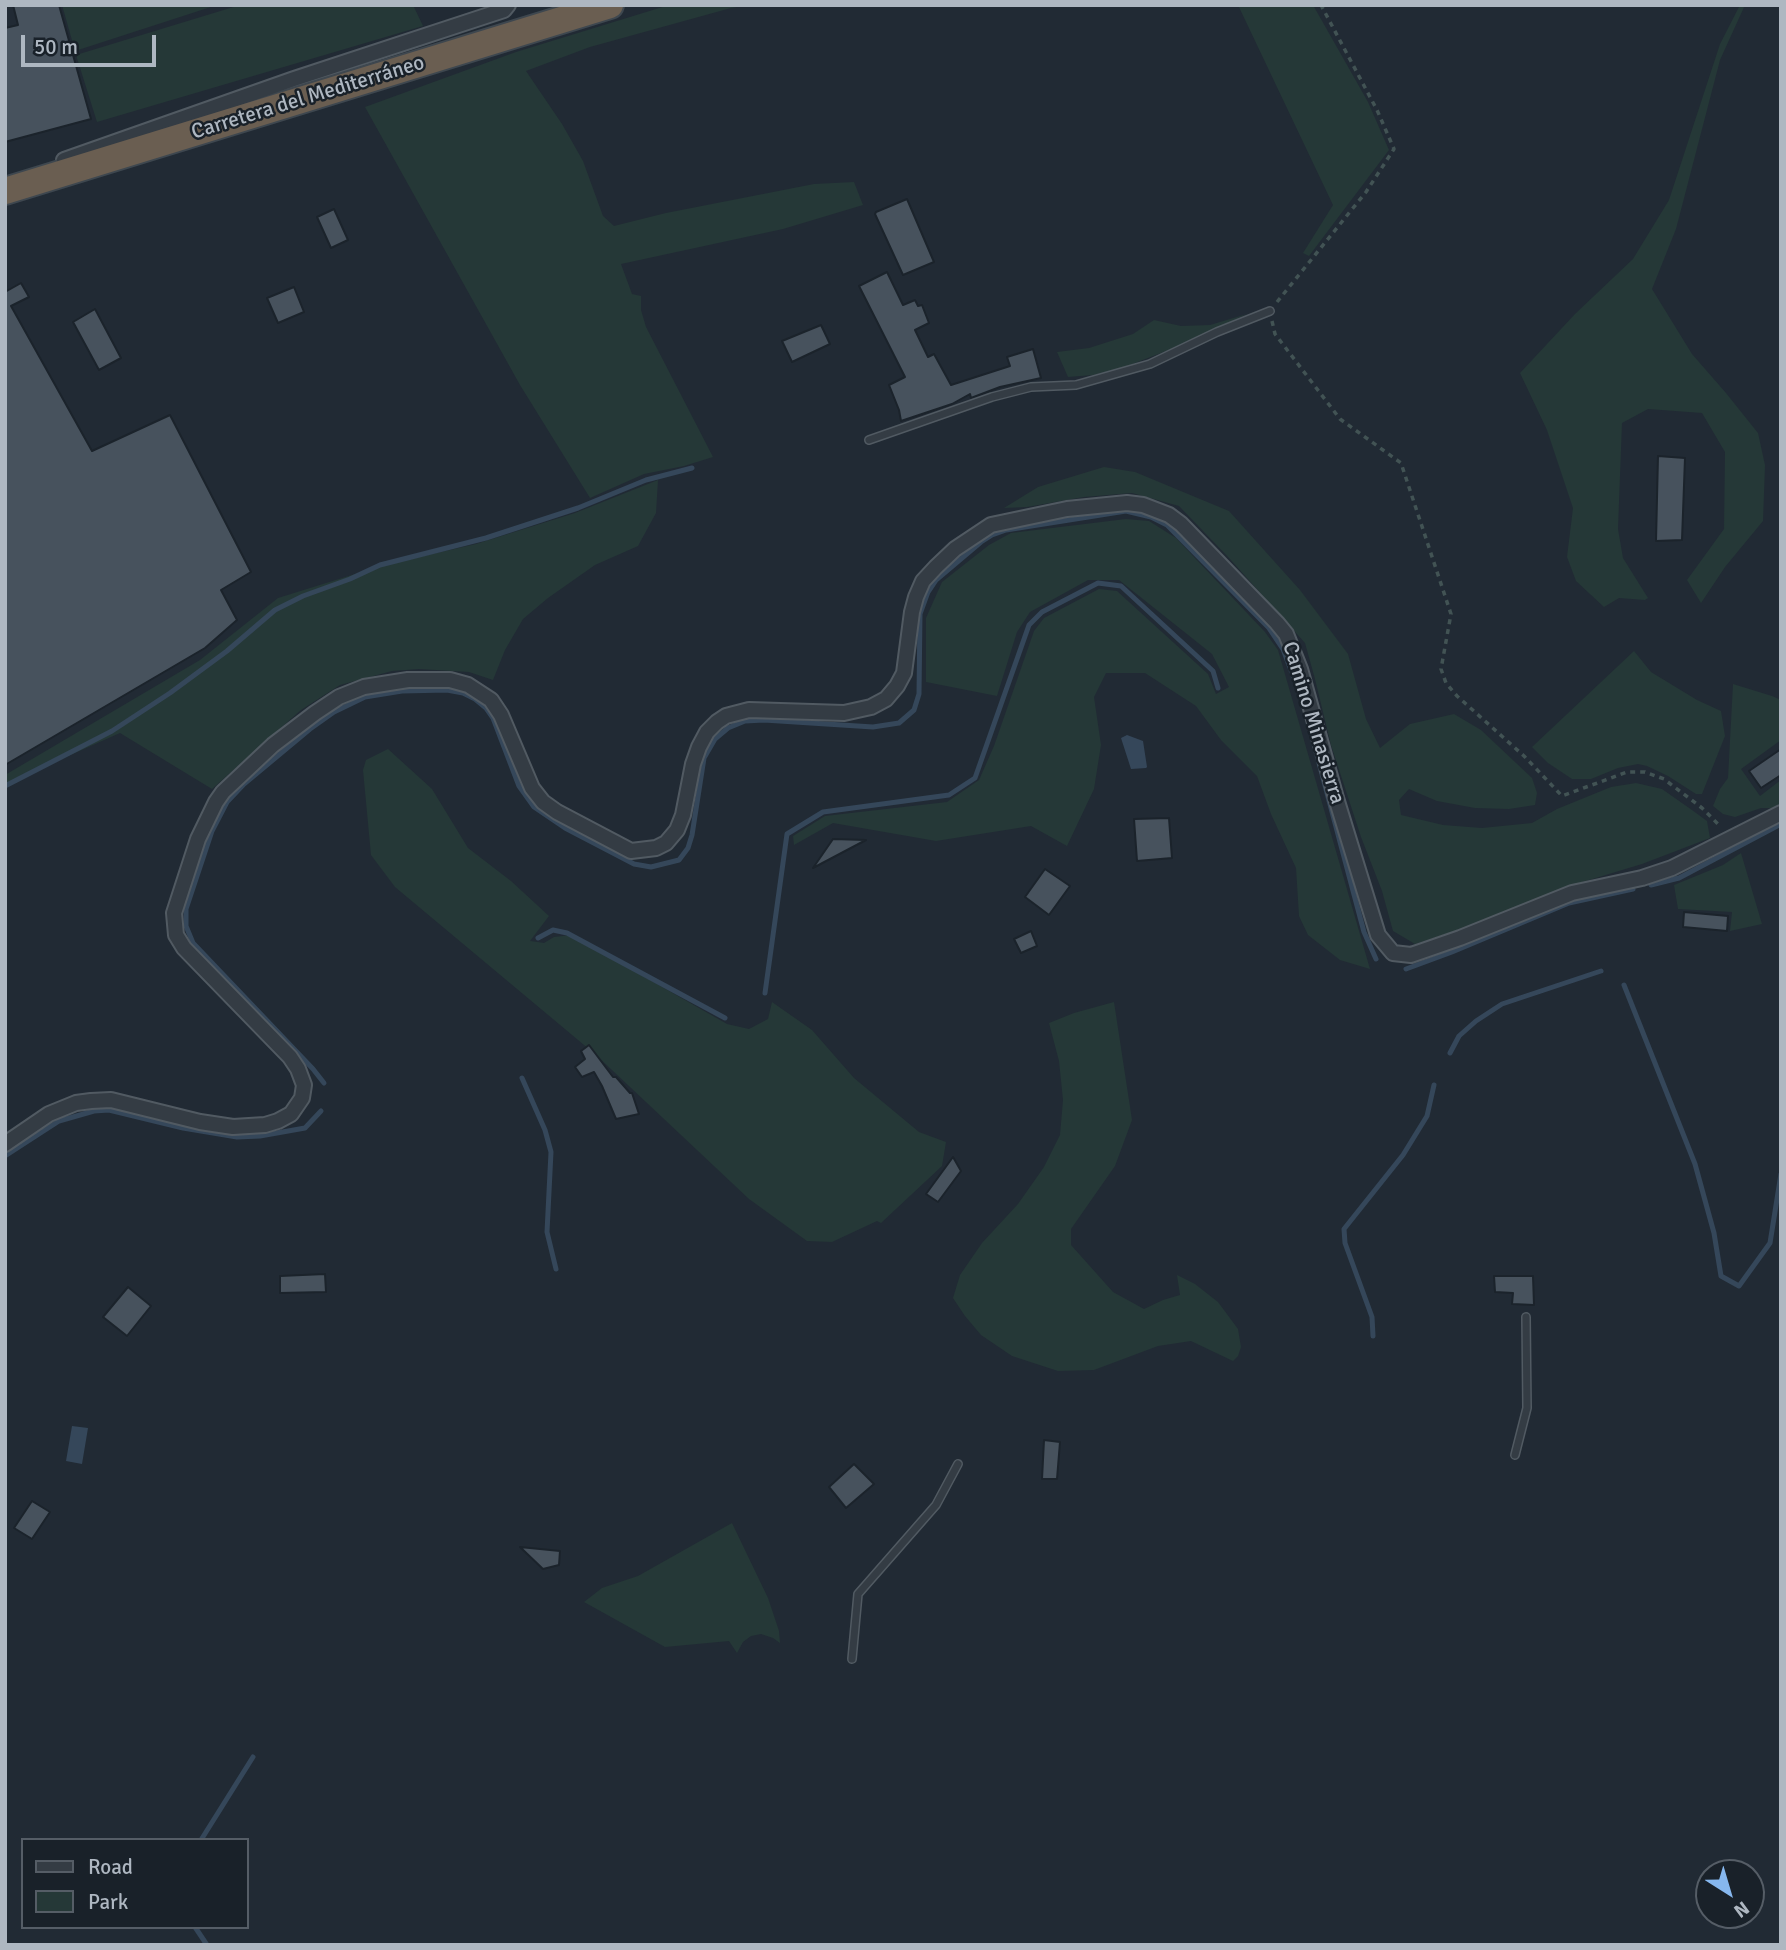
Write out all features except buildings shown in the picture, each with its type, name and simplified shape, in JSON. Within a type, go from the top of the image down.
[{"type":"highway","name":"Carretera del Mediterráneo","points":[[11,190],[558,13],[610,5]]},
{"type":"street","points":[[11,190],[53,164],[294,79],[504,10],[508,5]]},
{"type":"street","name":"Camino Minasierra","points":[[5,1144],[49,1114],[76,1103],[91,1101],[111,1100],[200,1122],[233,1127],[265,1125],[291,1114],[302,1098],[304,1085],[298,1069],[184,948],[176,935],[174,913],[198,839],[223,792],[273,745],[339,697],[364,687],[408,680],[450,680],[468,685],[491,700],[501,715],[532,788],[544,802],[557,812],[631,851],[656,848],[666,843],[677,830],[699,747],[707,732],[717,722],[726,716],[750,710],[844,713],[871,708],[886,699],[897,687],[904,673],[916,597],[923,581],[936,567],[955,549],[991,525],[1067,509],[1127,503],[1143,505],[1169,515],[1181,524],[1286,634],[1300,668],[1378,935],[1393,953],[1411,954],[1460,938],[1572,893],[1642,878],[1672,868],[1781,813]]},
{"type":"lane","points":[[869,440],[992,397],[1031,387],[1076,385],[1150,364],[1217,332],[1270,311]]},
{"type":"lane","points":[[1515,1455],[1527,1408],[1526,1317]]},
{"type":"lane","points":[[852,1658],[858,1594],[936,1505],[958,1464]]},
{"type":"path","points":[[1321,5],[1377,110],[1394,149],[1366,192],[1270,311],[1275,334],[1340,419],[1401,463],[1451,614],[1441,668],[1446,683],[1524,756],[1562,796],[1627,772],[1645,772],[1664,779],[1702,808],[1731,838]]},
{"type":"green space","points":[[62,5],[217,5],[75,51]]},
{"type":"green space","points":[[240,5],[413,5],[423,26],[97,122],[76,55]]},
{"type":"green space","points":[[669,5],[749,5],[590,47],[526,71],[583,161],[603,216],[614,226],[814,184],[854,182],[863,205],[783,229],[621,264],[632,294],[641,296],[641,310],[646,327],[713,457],[644,474],[590,498],[520,385],[365,107],[516,52]]},
{"type":"green space","points":[[1238,5],[1313,5],[1368,102],[1389,150],[1309,256],[1303,253],[1333,205]]},
{"type":"green space","points":[[1740,5],[1745,5],[1720,60],[1676,229],[1652,289],[1692,354],[1758,433],[1765,465],[1763,521],[1725,567],[1701,603],[1687,580],[1724,529],[1725,452],[1702,413],[1648,409],[1622,423],[1618,529],[1623,558],[1648,598],[1619,598],[1604,607],[1576,581],[1567,557],[1573,508],[1547,430],[1520,373],[1575,314],[1633,259],[1669,200],[1720,44]]},
{"type":"green space","points":[[1247,314],[1179,346],[1122,368],[1093,375],[1068,377],[1057,352],[1089,348],[1133,334],[1154,320],[1181,326],[1210,325]]},
{"type":"green space","points":[[1104,467],[1135,472],[1229,511],[1300,590],[1348,654],[1366,719],[1380,748],[1410,724],[1454,714],[1481,730],[1532,778],[1537,793],[1535,805],[1509,809],[1475,808],[1437,801],[1409,789],[1399,800],[1401,815],[1443,825],[1482,828],[1532,823],[1557,809],[1611,787],[1636,783],[1662,789],[1707,821],[1710,838],[1642,864],[1566,887],[1484,922],[1415,944],[1393,931],[1382,891],[1331,745],[1305,643],[1230,559],[1179,506],[1132,493],[1004,508],[1038,487]]},
{"type":"green space","points":[[658,480],[656,513],[638,546],[595,565],[523,619],[505,650],[493,680],[469,672],[419,669],[392,671],[340,685],[301,710],[212,789],[120,733],[5,784],[5,775],[200,660],[278,598],[384,565],[476,544],[575,513]]},
{"type":"green space","points":[[1126,519],[1149,521],[1176,538],[1265,632],[1278,650],[1370,969],[1340,960],[1308,935],[1299,916],[1296,868],[1257,776],[1221,740],[1196,706],[1145,673],[1106,673],[1094,697],[1101,745],[1094,789],[1067,846],[1031,826],[936,841],[833,823],[794,845],[793,836],[825,816],[947,802],[979,780],[994,746],[1034,631],[1044,618],[1099,589],[1117,591],[1208,674],[1216,694],[1229,687],[1212,654],[1119,580],[1088,580],[1030,612],[1017,632],[997,696],[926,682],[926,618],[942,582],[989,545],[1011,533]]},
{"type":"green space","points":[[1634,651],[1651,672],[1721,711],[1725,736],[1702,794],[1696,794],[1668,776],[1638,764],[1618,768],[1591,779],[1572,779],[1548,763],[1532,747]]},
{"type":"green space","points":[[1733,684],[1781,700],[1781,740],[1741,769],[1760,796],[1781,780],[1781,803],[1773,808],[1761,808],[1735,817],[1723,814],[1713,806],[1728,778]]},
{"type":"green space","points":[[388,749],[432,789],[468,848],[511,881],[549,916],[530,941],[544,943],[554,937],[571,935],[727,1024],[749,1029],[768,1019],[772,1002],[812,1030],[854,1078],[919,1132],[946,1142],[942,1166],[881,1223],[877,1221],[832,1242],[807,1241],[749,1199],[596,1055],[395,887],[371,855],[363,770],[366,760]]},
{"type":"green space","points":[[1741,853],[1762,924],[1730,931],[1732,912],[1678,909],[1674,885],[1723,865]]},
{"type":"green space","points":[[1114,1002],[1132,1120],[1115,1166],[1071,1229],[1071,1245],[1113,1292],[1144,1309],[1180,1295],[1177,1275],[1195,1284],[1218,1302],[1238,1329],[1241,1347],[1233,1361],[1191,1341],[1158,1346],[1094,1370],[1058,1371],[1012,1356],[981,1335],[953,1298],[960,1275],[982,1243],[1018,1204],[1044,1167],[1060,1135],[1063,1100],[1059,1061],[1049,1023]]},
{"type":"green space","points":[[732,1523],[768,1598],[779,1631],[780,1643],[761,1634],[751,1636],[743,1642],[737,1653],[729,1641],[665,1647],[584,1602],[602,1588],[638,1576]]},
{"type":"water","points":[[1127,735],[1143,741],[1146,768],[1131,769],[1121,738]]},
{"type":"water","points":[[72,1426],[88,1428],[82,1464],[66,1461]]},
{"type":"waterway","points":[[5,786],[112,731],[227,651],[275,610],[303,596],[380,565],[486,538],[578,508],[646,480],[692,468]]},
{"type":"waterway","points":[[324,1083],[193,943],[186,926],[186,909],[212,831],[227,802],[244,784],[310,729],[334,712],[365,697],[402,691],[447,690],[475,699],[493,718],[519,786],[534,807],[565,828],[634,864],[651,867],[679,860],[688,848],[704,758],[715,739],[728,728],[745,721],[764,720],[873,727],[899,723],[914,710],[919,694],[920,614],[928,592],[936,580],[992,535],[1006,530],[1126,511],[1151,517],[1167,525],[1269,628],[1283,649],[1300,694]]},
{"type":"waterway","points":[[765,993],[787,834],[823,812],[949,795],[975,778],[1029,625],[1042,612],[1098,583],[1121,586],[1213,671],[1218,688]]},
{"type":"waterway","points":[[1314,744],[1364,932],[1376,959]]},
{"type":"waterway","points":[[1651,885],[1679,878],[1781,824]]},
{"type":"waterway","points":[[1406,969],[1569,903],[1633,889]]},
{"type":"waterway","points":[[538,938],[553,930],[567,933],[725,1018]]},
{"type":"waterway","points":[[1450,1053],[1459,1036],[1502,1004],[1601,971]]},
{"type":"waterway","points":[[1624,985],[1695,1164],[1714,1233],[1721,1276],[1739,1286],[1770,1243],[1781,1174]]},
{"type":"waterway","points":[[522,1078],[545,1130],[551,1152],[547,1232],[556,1269]]},
{"type":"waterway","points":[[1373,1336],[1372,1317],[1345,1243],[1344,1229],[1403,1155],[1427,1116],[1434,1085]]},
{"type":"waterway","points":[[5,1156],[59,1121],[94,1111],[109,1110],[183,1128],[237,1137],[305,1128],[321,1111]]},
{"type":"waterway","points":[[202,1838],[253,1757]]},
{"type":"waterway","points":[[196,1929],[207,1945]]}]
